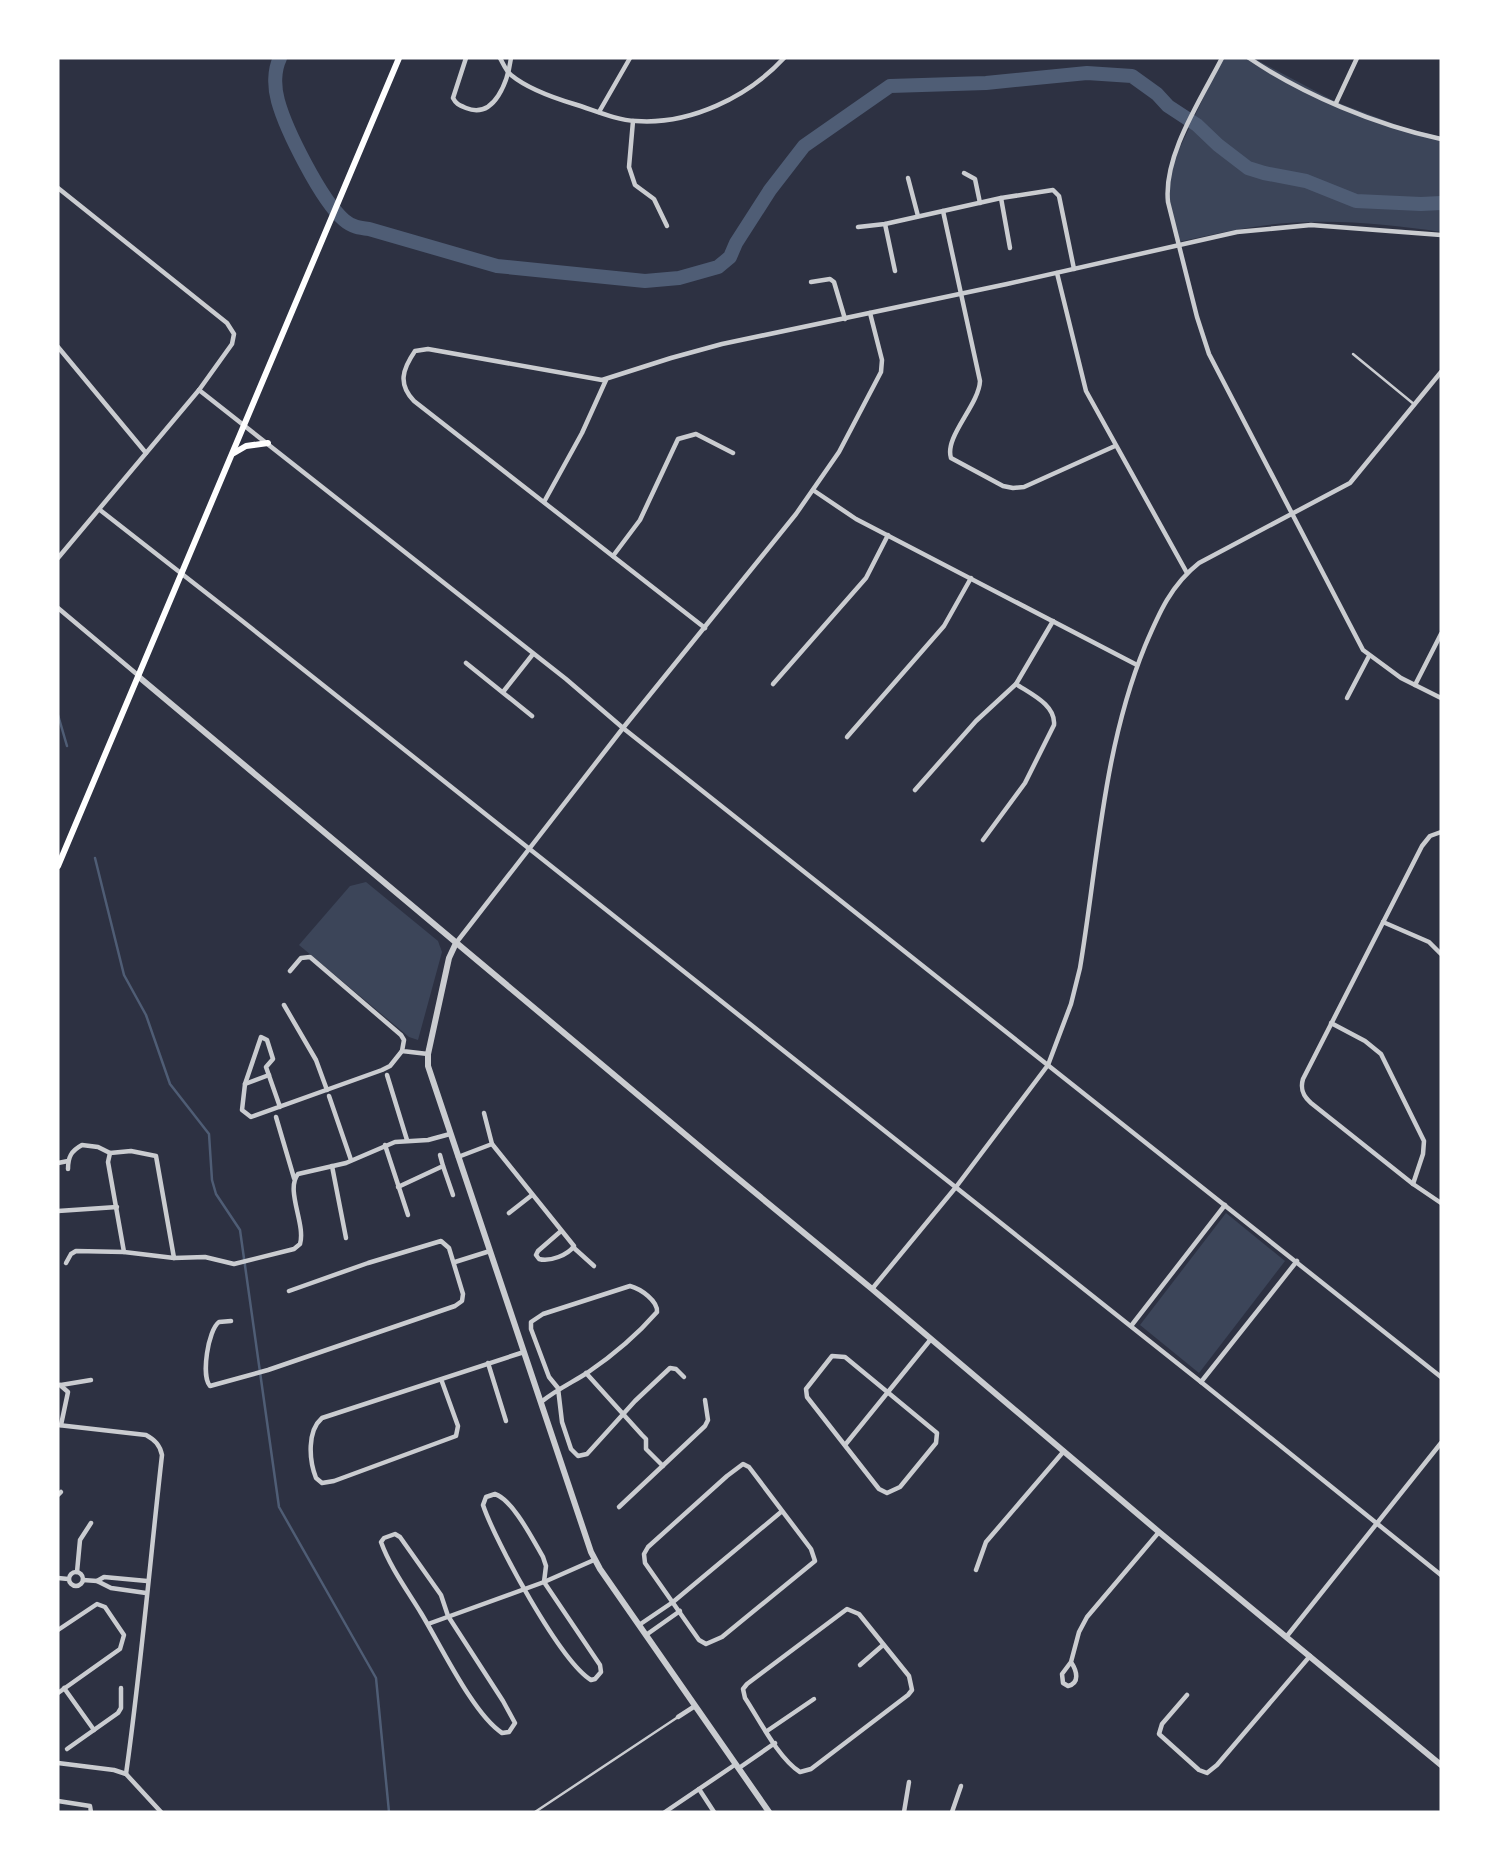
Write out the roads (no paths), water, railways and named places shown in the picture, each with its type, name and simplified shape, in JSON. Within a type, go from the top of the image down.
[{"type":"main road","points":[[58,866],[399,58]]},
{"type":"main road","points":[[232,454],[246,446],[268,443]]},
{"type":"street","points":[[467,58],[453,97],[456,103],[473,110],[487,109],[494,103],[509,74],[511,58]]},
{"type":"street","points":[[500,58],[509,74],[557,98],[633,121],[676,119],[712,107],[762,79],[784,58]]},
{"type":"street","points":[[599,112],[630,58]]},
{"type":"street","points":[[1222,58],[1182,137],[1169,168],[1167,186],[1168,200],[1204,342],[1363,649],[1401,678],[1441,698]]},
{"type":"street","points":[[1249,58],[1280,78],[1336,103],[1391,126],[1441,139]]},
{"type":"street","points":[[1336,103],[1357,58]]},
{"type":"street","points":[[633,121],[629,167],[635,186],[654,199],[667,226]]},
{"type":"street","points":[[964,173],[975,179],[980,203]]},
{"type":"street","points":[[908,178],[918,216]]},
{"type":"street","points":[[58,188],[227,323],[234,334],[232,344],[199,390],[58,558]]},
{"type":"street","points":[[858,227],[885,224],[1051,189],[1057,192],[1074,269]]},
{"type":"street","points":[[1001,198],[1010,248]]},
{"type":"street","points":[[943,211],[980,384],[950,447],[954,460],[996,484],[1013,488],[1024,486],[1115,446]]},
{"type":"street","points":[[885,224],[895,271]]},
{"type":"street","points":[[705,628],[409,396],[403,383],[412,355],[418,349],[428,349],[607,380],[722,344],[1237,232],[1300,225],[1441,234]]},
{"type":"street","points":[[1057,273],[1082,383],[1187,573]]},
{"type":"street","points":[[811,282],[830,279],[834,282],[845,319]]},
{"type":"street","points":[[769,1812],[594,1560],[450,1134],[428,1066],[428,1054],[449,958],[456,943],[813,490],[839,452],[881,372],[882,360],[870,313]]},
{"type":"street","points":[[58,347],[146,453]]},
{"type":"street","points":[[872,1289],[956,1187],[1048,1065],[1071,1004],[1080,968],[1115,738],[1137,665],[1163,604],[1187,573],[1210,557],[1355,479],[1441,372]]},
{"type":"street","points":[[544,502],[582,433],[607,380]]},
{"type":"street","points":[[199,390],[1441,1377]]},
{"type":"street","points":[[613,556],[640,520],[678,439],[696,434],[733,453]]},
{"type":"street","points":[[813,490],[851,516],[1137,665]]},
{"type":"street","points":[[100,510],[956,1187],[1441,1575]]},
{"type":"street","points":[[773,684],[866,578],[888,535]]},
{"type":"street","points":[[846,737],[944,626],[971,578]]},
{"type":"street","points":[[58,608],[1159,1532],[1441,1765]]},
{"type":"street","points":[[915,790],[976,721],[1016,684],[1053,621]]},
{"type":"street","points":[[1415,685],[1441,634]]},
{"type":"street","points":[[503,692],[533,654]]},
{"type":"street","points":[[1347,698],[1369,656]]},
{"type":"street","points":[[466,663],[532,716]]},
{"type":"street","points":[[983,840],[1025,783],[1055,725],[1055,716],[1051,709],[1016,684]]},
{"type":"street","points":[[1441,832],[1425,841],[1331,1023],[1301,1088],[1307,1100],[1441,1203]]},
{"type":"street","points":[[1383,922],[1429,942],[1441,954]]},
{"type":"street","points":[[280,1107],[266,1065],[273,1059],[267,1040],[263,1037],[259,1039],[245,1084],[241,1106],[247,1116],[257,1116],[328,1093],[390,1066],[402,1051],[403,1037],[310,957],[301,958],[290,971]]},
{"type":"street","points":[[284,1005],[316,1060],[351,1160]]},
{"type":"street","points":[[1331,1023],[1371,1045],[1384,1058],[1422,1136],[1423,1154],[1413,1184]]},
{"type":"street","points":[[402,1051],[428,1054]]},
{"type":"street","points":[[245,1084],[269,1075]]},
{"type":"street","points":[[387,1075],[407,1140]]},
{"type":"street","points":[[484,1113],[492,1144],[573,1243],[574,1248],[594,1266]]},
{"type":"street","points":[[66,1263],[76,1251],[124,1252],[174,1258],[199,1257],[228,1264],[294,1249],[300,1244],[302,1235],[294,1179],[276,1117]]},
{"type":"street","points":[[294,1179],[301,1172],[332,1166],[385,1146],[450,1134]]},
{"type":"street","points":[[458,1157],[492,1144]]},
{"type":"street","points":[[68,1169],[71,1153],[82,1145],[98,1147],[110,1153],[131,1151],[158,1158],[174,1258]]},
{"type":"street","points":[[385,1146],[408,1215]]},
{"type":"street","points":[[110,1153],[108,1162],[124,1252]]},
{"type":"street","points":[[440,1156],[453,1195]]},
{"type":"street","points":[[58,1163],[68,1161]]},
{"type":"street","points":[[332,1166],[346,1238]]},
{"type":"street","points":[[398,1187],[443,1166]]},
{"type":"street","points":[[509,1213],[532,1195]]},
{"type":"street","points":[[1131,1326],[1225,1205]]},
{"type":"street","points":[[58,1212],[117,1206]]},
{"type":"street","points":[[561,1231],[538,1251],[536,1255],[539,1259],[551,1259],[574,1248]]},
{"type":"street","points":[[231,1321],[217,1324],[212,1331],[205,1371],[207,1384],[210,1386],[268,1370],[456,1306],[463,1294],[448,1245],[441,1241],[289,1291]]},
{"type":"street","points":[[455,1262],[490,1251]]},
{"type":"street","points":[[1201,1382],[1297,1261]]},
{"type":"street","points":[[541,1402],[558,1388],[586,1373],[631,1338],[657,1312],[658,1307],[640,1290],[633,1286],[625,1287],[543,1314],[534,1319],[531,1325],[550,1377],[558,1388],[560,1413],[571,1449],[578,1455],[587,1454],[670,1368],[676,1369],[684,1377]]},
{"type":"street","points":[[845,1445],[931,1339]]},
{"type":"street","points":[[441,1379],[458,1426],[456,1436],[334,1481],[323,1483],[316,1478],[312,1431],[322,1418],[488,1363],[524,1352]]},
{"type":"street","points":[[833,1356],[845,1357],[936,1430],[938,1437],[900,1487],[887,1493],[879,1489],[845,1445],[809,1400],[806,1391],[828,1359],[833,1356]]},
{"type":"street","points":[[488,1363],[506,1421]]},
{"type":"street","points":[[586,1373],[646,1439],[646,1449],[663,1466]]},
{"type":"street","points":[[58,1384],[91,1380]]},
{"type":"street","points":[[58,1384],[68,1392],[59,1425],[146,1435],[157,1442],[162,1455],[147,1581],[140,1676],[126,1774]]},
{"type":"street","points":[[619,1507],[707,1423],[705,1399]]},
{"type":"street","points":[[1287,1636],[1441,1443]]},
{"type":"street","points":[[976,1570],[986,1542],[1064,1451]]},
{"type":"street","points":[[741,1465],[748,1467],[811,1549],[815,1557],[814,1563],[709,1645],[699,1640],[673,1602],[645,1563],[645,1550],[727,1476],[741,1465]]},
{"type":"street","points":[[490,1495],[500,1495],[507,1500],[537,1547],[546,1566],[544,1582],[600,1665],[601,1672],[595,1679],[590,1680],[580,1673],[566,1657],[524,1589],[485,1510],[484,1501],[490,1495]]},
{"type":"street","points":[[639,1625],[673,1602],[781,1512]]},
{"type":"street","points":[[91,1523],[80,1540],[77,1572],[83,1580],[97,1581],[111,1588],[146,1593]]},
{"type":"street","points":[[1071,1662],[1077,1679],[1074,1685],[1068,1686],[1063,1683],[1062,1678],[1071,1662],[1087,1617],[1159,1532]]},
{"type":"street","points":[[395,1534],[400,1537],[441,1595],[448,1616],[510,1713],[515,1725],[509,1732],[502,1733],[488,1721],[452,1668],[390,1562],[381,1544],[384,1538],[395,1534]]},
{"type":"street","points":[[428,1624],[544,1582],[594,1560]]},
{"type":"street","points":[[68,1579],[71,1574],[77,1572]]},
{"type":"street","points":[[97,1581],[104,1577],[147,1581]]},
{"type":"street","points":[[58,1578],[68,1579],[74,1586],[79,1586],[83,1580]]},
{"type":"street","points":[[58,1630],[97,1604],[105,1608],[124,1635],[120,1649],[58,1693]]},
{"type":"street","points":[[845,1610],[853,1610],[859,1614],[884,1645],[911,1680],[912,1689],[908,1695],[807,1771],[800,1772],[775,1743],[745,1698],[743,1689],[845,1610]]},
{"type":"street","points":[[646,1635],[680,1611]]},
{"type":"street","points":[[860,1665],[884,1645]]},
{"type":"street","points":[[1187,1695],[1162,1724],[1159,1734],[1199,1770],[1207,1773],[1217,1765],[1310,1655]]},
{"type":"street","points":[[64,1688],[94,1730]]},
{"type":"street","points":[[67,1749],[120,1710],[121,1688]]},
{"type":"street","points":[[767,1731],[814,1699]]},
{"type":"street","points":[[678,1717],[695,1706]]},
{"type":"street","points":[[665,1812],[775,1743]]},
{"type":"street","points":[[58,1763],[126,1774],[161,1812]]},
{"type":"street","points":[[904,1812],[909,1782]]},
{"type":"street","points":[[952,1812],[961,1786]]},
{"type":"street","points":[[699,1789],[714,1812]]},
{"type":"street","points":[[58,1801],[85,1804],[90,1806],[91,1812]]},
{"type":"lane","points":[[1353,354],[1415,405]]},
{"type":"lane","points":[[536,1812],[678,1717]]},
{"type":"waterway","points":[[280,58],[275,84],[282,114],[315,181],[344,220],[356,227],[497,266],[645,281],[679,278],[718,267],[730,257],[770,190],[804,146],[890,86],[986,83],[1087,73],[1132,76],[1248,168],[1306,181],[1356,201],[1441,203]]},
{"type":"waterway","points":[[58,715],[67,746]]},
{"type":"waterway","points":[[95,858],[124,975],[146,1015],[170,1084],[209,1134],[212,1180],[216,1194],[240,1230],[279,1507],[376,1678],[389,1812]]}]
